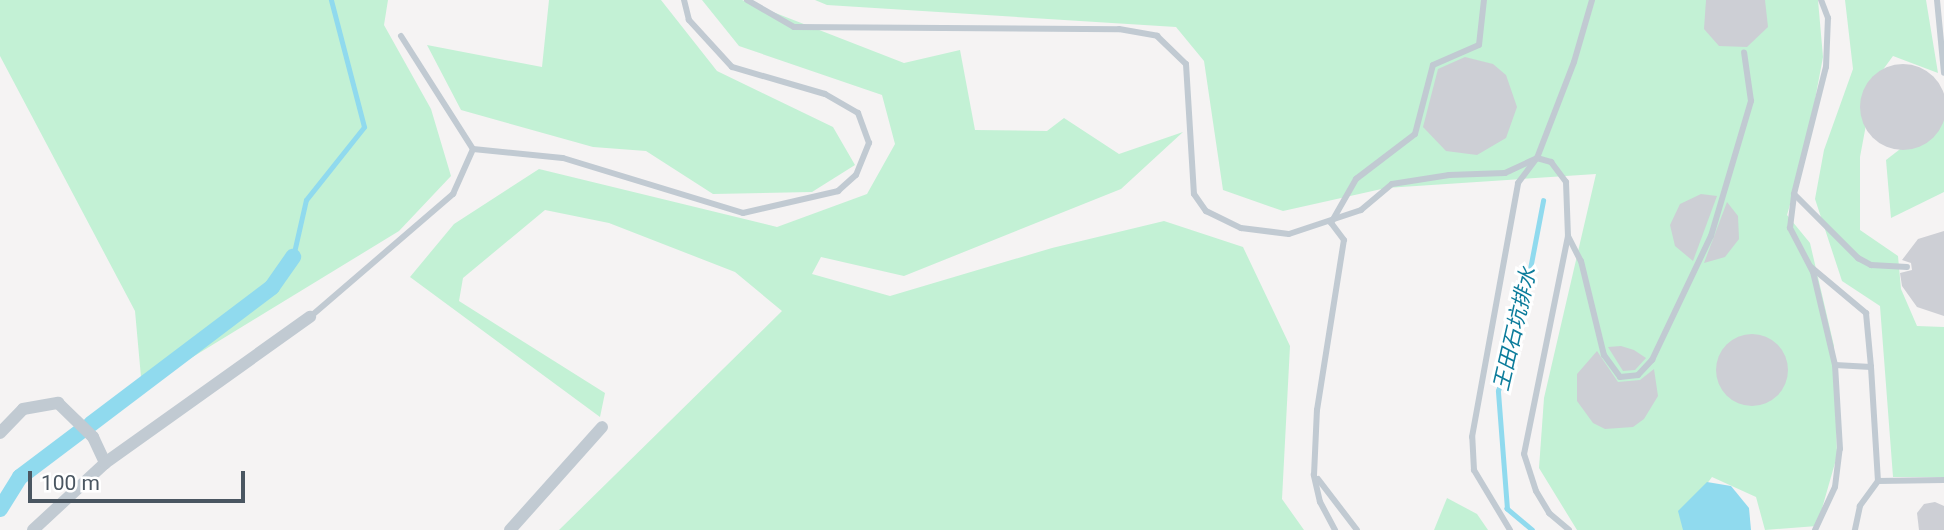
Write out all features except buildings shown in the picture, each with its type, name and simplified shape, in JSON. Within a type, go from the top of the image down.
[{"type":"street","points":[[33,530],[105,463],[310,317]]},
{"type":"street","points":[[0,433],[23,409],[58,403],[93,437],[105,463]]},
{"type":"street","points":[[510,530],[602,427]]},
{"type":"lane","points":[[473,149],[563,158],[743,213],[838,191],[856,175],[869,143],[858,113],[825,94],[732,67],[689,20],[684,0]]},
{"type":"lane","points":[[747,0],[794,27],[1119,29],[1157,36],[1186,64],[1192,106],[1189,161],[1194,194],[1206,211],[1241,228],[1289,234],[1331,223],[1361,210],[1392,184],[1450,175],[1505,173],[1537,158],[1551,162],[1566,182],[1568,236],[1524,454],[1535,491],[1549,513],[1569,530]]},
{"type":"lane","points":[[1331,223],[1356,179],[1415,134],[1433,65],[1479,46],[1484,0]]},
{"type":"lane","points":[[1510,530],[1474,470],[1472,437],[1518,183],[1537,158],[1574,62],[1592,0]]},
{"type":"lane","points":[[1815,530],[1835,487],[1840,449],[1835,365],[1810,266],[1790,228],[1794,194],[1826,67],[1828,18],[1821,0]]},
{"type":"lane","points":[[1937,0],[1944,74]]},
{"type":"lane","points":[[401,36],[473,149]]},
{"type":"lane","points":[[1568,236],[1581,261],[1604,355],[1620,377],[1638,375],[1652,360],[1711,236],[1751,101],[1744,51]]},
{"type":"lane","points":[[310,317],[453,194],[473,149]]},
{"type":"lane","points":[[1794,194],[1858,258],[1871,265],[1907,267]]},
{"type":"lane","points":[[1331,223],[1344,240],[1317,410],[1314,475],[1320,502],[1335,530]]},
{"type":"lane","points":[[1810,266],[1866,313],[1878,481],[1860,506],[1856,530]]},
{"type":"lane","points":[[1835,365],[1871,367]]},
{"type":"lane","points":[[1314,475],[1357,530]]},
{"type":"lane","points":[[1878,481],[1944,480]]},
{"type":"green space","points":[[0,0],[388,0],[384,25],[431,109],[451,176],[399,231],[142,388],[135,311],[0,56]]},
{"type":"green space","points":[[549,0],[661,0],[717,71],[833,127],[855,165],[812,192],[713,194],[646,151],[593,147],[461,110],[427,45],[542,67]]},
{"type":"green space","points":[[702,0],[742,0],[904,63],[960,50],[975,130],[1047,131],[1064,118],[1119,154],[1183,132],[1121,189],[904,276],[821,257],[812,274],[890,296],[1052,248],[1164,221],[1243,247],[1290,346],[1282,499],[1304,530],[559,530],[782,311],[735,272],[609,223],[545,210],[463,278],[459,301],[605,393],[600,417],[410,277],[454,224],[539,169],[777,227],[867,194],[895,144],[882,95],[739,46]]},
{"type":"green space","points":[[815,0],[1818,0],[1823,57],[1805,153],[1787,215],[1810,243],[1834,346],[1837,456],[1817,526],[1765,530],[1756,497],[1712,477],[1683,516],[1686,530],[1577,530],[1539,468],[1544,398],[1596,174],[1386,188],[1283,211],[1223,190],[1204,61],[1176,27],[827,5]]},
{"type":"green space","points":[[1845,0],[1926,0],[1938,73],[1893,56],[1874,82],[1860,157],[1860,230],[1898,256],[1901,289],[1917,326],[1944,327],[1944,477],[1893,477],[1880,306],[1842,281],[1815,199],[1824,150],[1853,69]]},
{"type":"green space","points":[[1944,115],[1944,192],[1891,218],[1886,160]]},
{"type":"green space","points":[[1447,498],[1477,514],[1488,530],[1434,530]]},
{"type":"water","points":[[1707,482],[1731,486],[1749,508],[1751,530],[1683,530],[1678,511]]},
{"type":"waterway","points":[[293,257],[306,200],[364,127],[331,0]]},
{"type":"waterway","name":"王田石坑排水","points":[[1532,530],[1507,509],[1498,391],[1526,290],[1543,201]]},
{"type":"waterway","points":[[91,424],[272,287],[293,257]]},
{"type":"waterway","points":[[0,509],[20,477],[81,431]]}]
